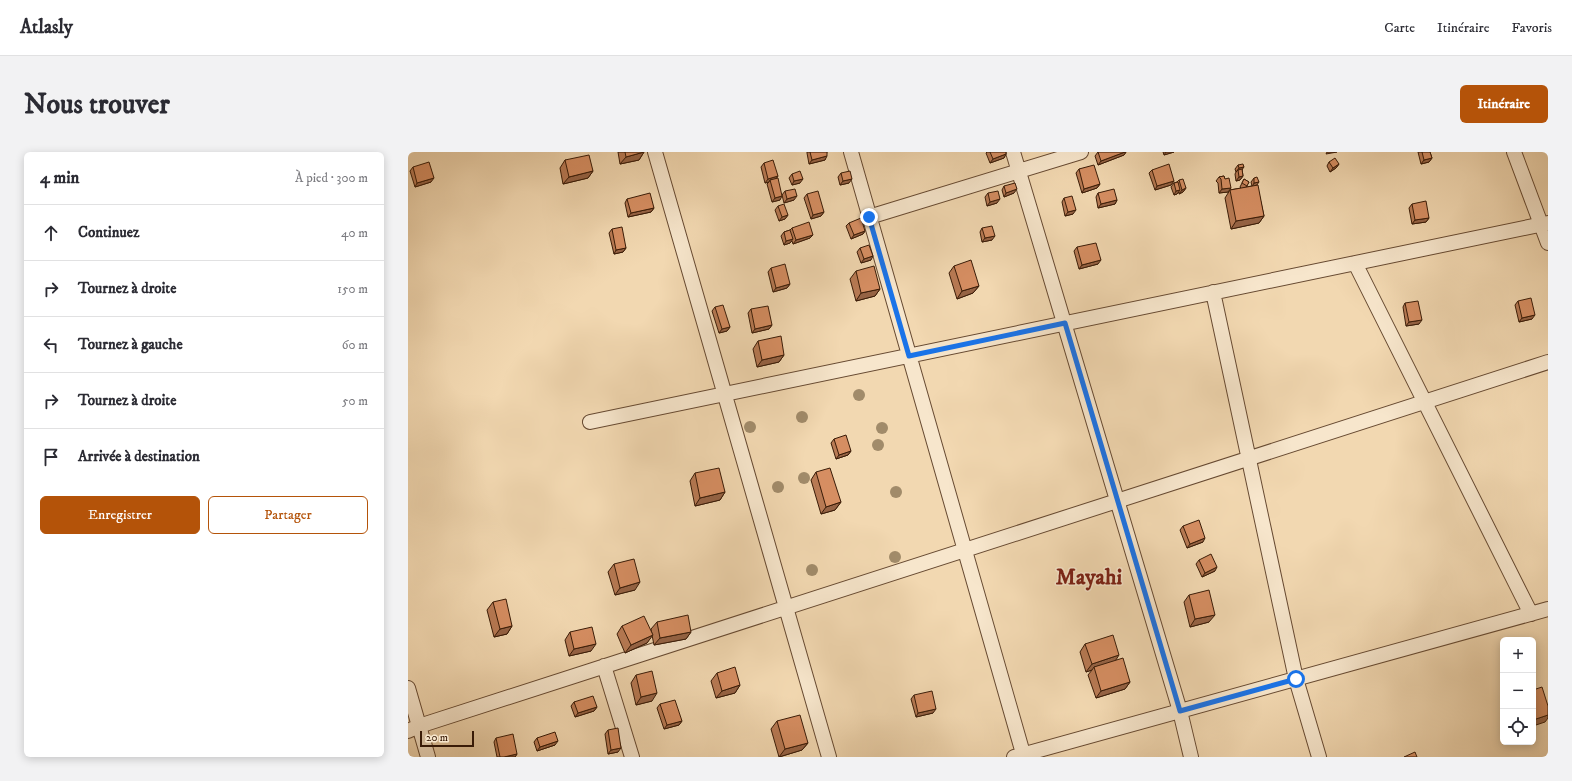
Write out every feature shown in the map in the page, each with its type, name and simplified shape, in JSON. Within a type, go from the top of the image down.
[{"type":"street","points":[[655,152],[829,757]]},
{"type":"street","points":[[850,152],[964,550],[1020,756],[1548,609]]},
{"type":"street","points":[[1014,152],[1180,711],[1191,757]]},
{"type":"street","points":[[869,217],[1081,152]]},
{"type":"street","points":[[1514,152],[1545,224],[1548,243]]},
{"type":"street","points":[[590,422],[1545,224]]},
{"type":"street","points":[[1354,263],[1531,614]]},
{"type":"street","points":[[1213,292],[1296,679],[1319,757]]},
{"type":"street","points":[[414,729],[604,666],[1548,362]]},
{"type":"street","points":[[604,666],[632,757]]},
{"type":"street","points":[[408,688],[414,729],[428,757]]},
{"type":"building","points":[[625,152],[644,152],[626,157]]},
{"type":"building","points":[[810,152],[827,152],[827,156],[812,160]]},
{"type":"building","points":[[990,152],[1006,152],[1006,154],[993,159]]},
{"type":"building","points":[[1098,152],[1125,152],[1101,161]]},
{"type":"building","points":[[1422,152],[1430,152],[1432,158],[1424,160]]},
{"type":"building","points":[[589,155],[593,171],[569,177],[565,160]]},
{"type":"building","points":[[1335,158],[1339,164],[1333,168],[1329,162]]},
{"type":"building","points":[[773,160],[778,176],[768,179],[764,163]]},
{"type":"building","points":[[429,162],[434,178],[417,183],[413,167]]},
{"type":"building","points":[[1169,164],[1174,181],[1157,186],[1152,170]]},
{"type":"building","points":[[1243,164],[1244,167],[1239,168],[1238,165]]},
{"type":"building","points":[[1094,165],[1100,184],[1084,189],[1079,169]]},
{"type":"building","points":[[1242,169],[1243,176],[1239,177],[1238,170]]},
{"type":"building","points":[[800,171],[803,179],[794,181],[792,174]]},
{"type":"building","points":[[850,171],[852,179],[843,181],[841,173]]},
{"type":"building","points":[[1224,176],[1225,179],[1229,178],[1231,188],[1222,189],[1221,179],[1219,177]]},
{"type":"building","points":[[1257,177],[1259,182],[1254,183],[1254,178]]},
{"type":"building","points":[[778,178],[782,196],[775,198],[770,180]]},
{"type":"building","points":[[1183,179],[1186,188],[1182,190],[1179,180]]},
{"type":"building","points":[[1244,179],[1249,182],[1247,186],[1242,183]]},
{"type":"building","points":[[1178,182],[1180,190],[1176,191],[1174,183]]},
{"type":"building","points":[[1015,183],[1017,189],[1006,193],[1004,186]]},
{"type":"building","points":[[1258,185],[1264,216],[1236,221],[1230,190]]},
{"type":"building","points":[[795,189],[797,196],[787,199],[785,191]]},
{"type":"building","points":[[1114,189],[1117,200],[1101,204],[1098,193]]},
{"type":"building","points":[[818,191],[824,212],[813,215],[807,194]]},
{"type":"building","points":[[998,191],[1000,199],[990,202],[988,193]]},
{"type":"building","points":[[650,193],[654,208],[631,213],[627,199]]},
{"type":"building","points":[[1072,196],[1076,210],[1068,212],[1064,198]]},
{"type":"building","points":[[1426,201],[1429,218],[1415,220],[1412,204]]},
{"type":"building","points":[[784,204],[788,215],[782,217],[778,206]]},
{"type":"building","points":[[861,218],[865,231],[854,235],[849,223]]},
{"type":"building","points":[[809,222],[813,235],[796,240],[792,228]]},
{"type":"building","points":[[992,226],[995,236],[985,238],[982,228]]},
{"type":"building","points":[[622,227],[626,248],[616,250],[612,229]]},
{"type":"building","points":[[790,230],[793,239],[786,241],[784,232]]},
{"type":"building","points":[[1096,243],[1101,260],[1082,265],[1077,247]]},
{"type":"building","points":[[869,245],[873,256],[864,259],[860,248]]},
{"type":"building","points":[[971,260],[979,286],[962,291],[954,266]]},
{"type":"building","points":[[785,264],[790,284],[776,288],[771,268]]},
{"type":"building","points":[[874,266],[880,289],[861,293],[856,271]]},
{"type":"building","points":[[1531,298],[1535,315],[1522,318],[1518,301]]},
{"type":"building","points":[[1418,301],[1422,320],[1409,322],[1405,303]]},
{"type":"building","points":[[723,305],[730,327],[722,329],[715,307]]},
{"type":"building","points":[[768,306],[772,325],[755,329],[751,309]]},
{"type":"building","points":[[781,336],[784,355],[762,360],[758,341]]},
{"type":"building","points":[[846,435],[851,451],[839,455],[834,439]]},
{"type":"building","points":[[719,468],[725,492],[700,498],[695,473]]},
{"type":"building","points":[[830,468],[841,502],[826,507],[816,472]]},
{"type":"building","points":[[1199,520],[1205,538],[1190,544],[1183,526]]},
{"type":"building","points":[[1211,554],[1217,567],[1205,573],[1199,560]]},
{"type":"building","points":[[634,559],[640,582],[620,588],[614,564]]},
{"type":"building","points":[[1209,590],[1215,615],[1195,619],[1189,595]]},
{"type":"building","points":[[506,599],[512,626],[500,629],[493,602]]},
{"type":"building","points":[[688,615],[691,632],[660,638],[657,622]]},
{"type":"building","points":[[644,616],[653,635],[631,645],[622,626]]},
{"type":"building","points":[[592,627],[596,644],[574,649],[570,632]]},
{"type":"building","points":[[1113,635],[1119,655],[1092,664],[1085,644]]},
{"type":"building","points":[[1123,658],[1130,682],[1101,691],[1094,667]]},
{"type":"building","points":[[735,667],[740,685],[722,691],[717,673]]},
{"type":"building","points":[[652,671],[657,693],[641,697],[636,675]]},
{"type":"building","points":[[1542,687],[1548,706],[1548,715],[1536,719],[1536,709],[1536,689]]},
{"type":"building","points":[[932,691],[936,709],[918,713],[914,695]]},
{"type":"building","points":[[593,696],[597,707],[578,713],[574,702]]},
{"type":"building","points":[[675,700],[682,721],[667,725],[660,704]]},
{"type":"building","points":[[800,715],[808,743],[785,749],[777,721]]},
{"type":"building","points":[[618,728],[621,748],[611,750],[608,730]]},
{"type":"building","points":[[555,732],[558,741],[540,747],[537,738]]},
{"type":"building","points":[[513,734],[517,754],[500,757],[496,738]]},
{"type":"building","points":[[1415,752],[1417,757],[1404,757]]},
{"type":"district","name":"Mayahi","points":[[1089,576]]},
{"type":"route","points":[[869,217],[909,356],[1065,323],[1180,711],[1296,679]]}]
